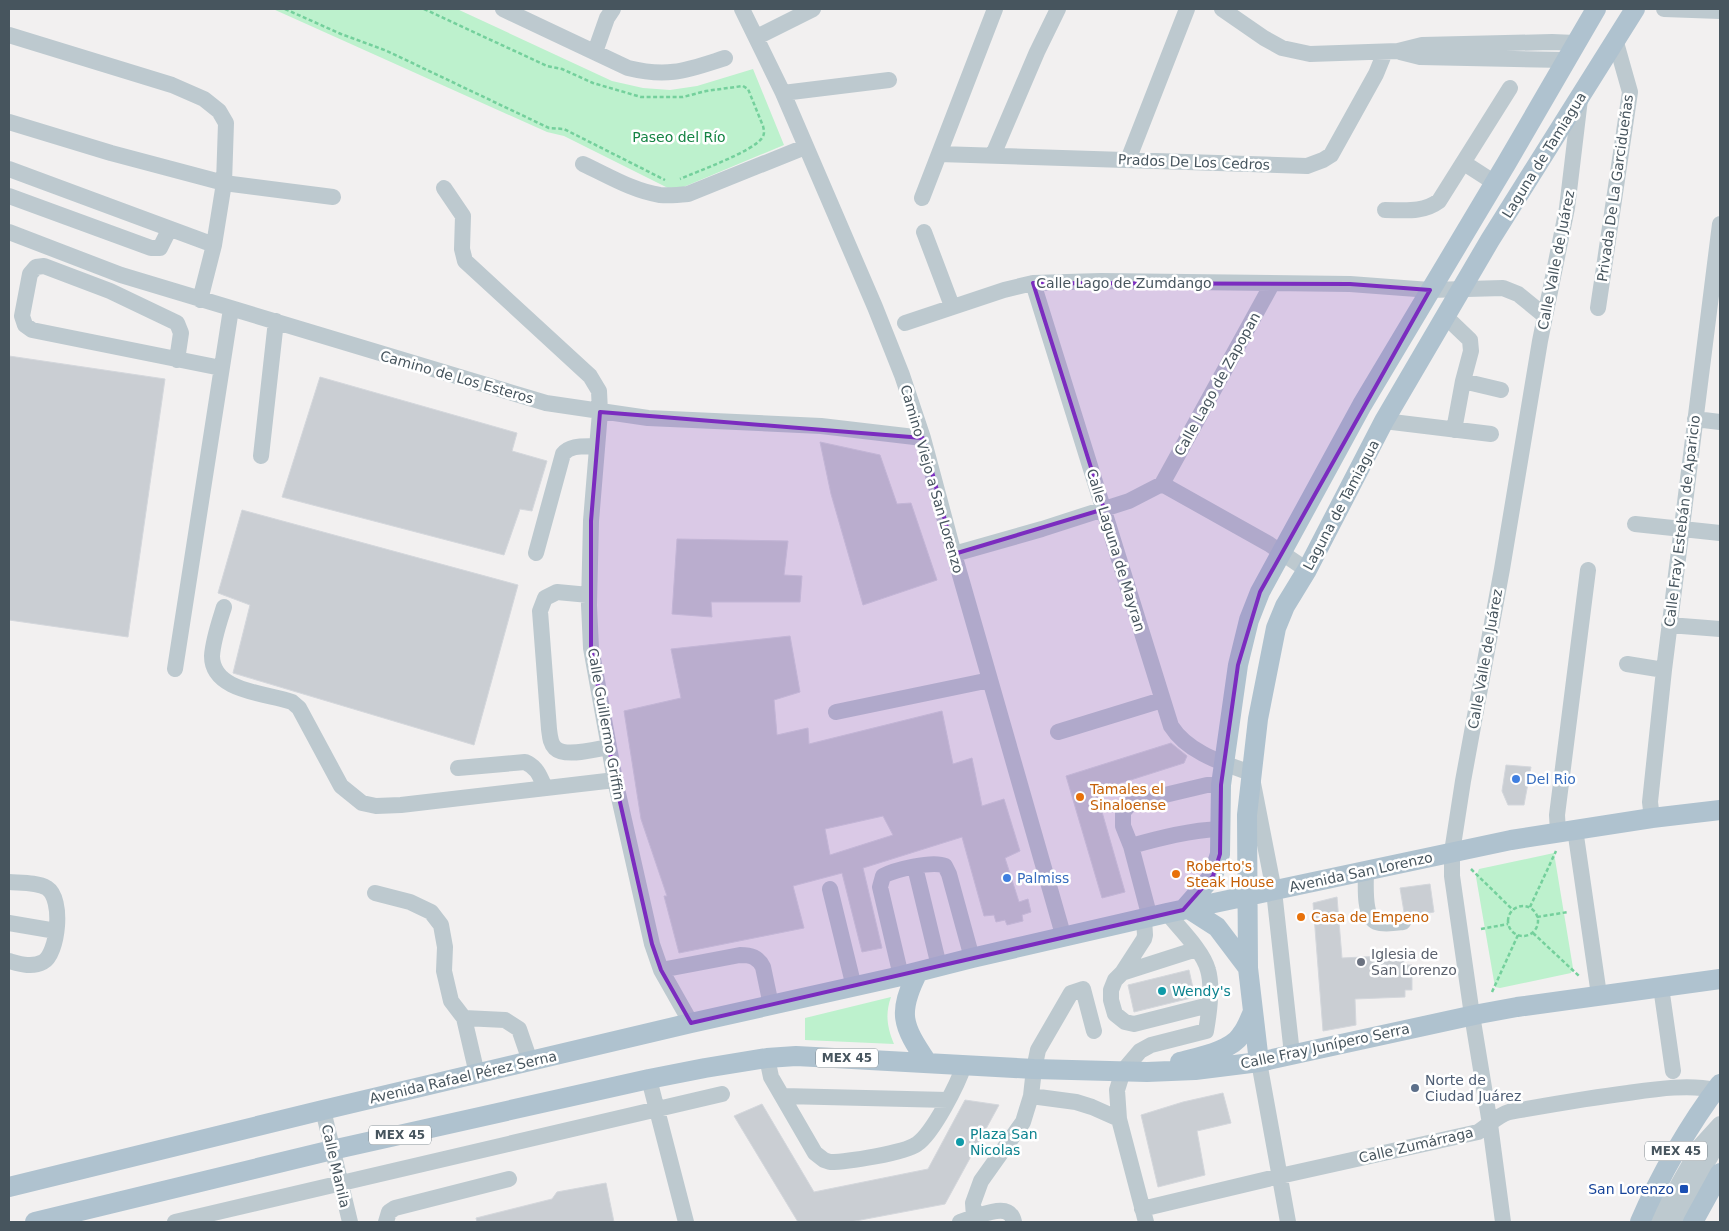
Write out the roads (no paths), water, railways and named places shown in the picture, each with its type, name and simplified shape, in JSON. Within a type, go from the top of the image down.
[{"type":"main road","name":"Laguna de Tamiagua","points":[[1167,914],[1213,876],[1220,854],[1221,786],[1238,665],[1249,620],[1260,592],[1280,552],[1362,405],[1596,9]]},
{"type":"main road","name":"Laguna de Tamiagua","points":[[1259,1062],[1248,968],[1247,815],[1258,719],[1276,628],[1285,606],[1307,570],[1384,421],[1462,289],[1635,9]]},
{"type":"main road","name":"Avenida San Lorenzo","points":[[910,974],[1167,914],[1452,852],[1563,837],[1652,818],[1720,810]]},
{"type":"main road","points":[[1167,914],[1217,927],[1248,968]]},
{"type":"main road","points":[[910,974],[904,1012],[906,1023],[912,1041],[927,1062]]},
{"type":"main road","name":"Avenida Rafael Pérez Serna","points":[[9,1187],[530,1061],[910,974]]},
{"type":"main road","name":"Calle Fray Junípero Serra","points":[[927,1062],[1034,1069],[1147,1072],[1195,1070],[1259,1062],[1472,1015],[1517,1007],[1720,979]]},
{"type":"main road","points":[[1147,1072],[1212,1053],[1230,1045],[1241,1036],[1252,1014]]},
{"type":"main road","name":"MEX 45","points":[[48,1221],[332,1150],[705,1068],[767,1058],[796,1056],[927,1062]]},
{"type":"main road","name":"MEX 45","points":[[1640,1222],[1677,1149],[1718,1087]]},
{"type":"main road","name":"MEX 45","points":[[1693,1222],[1720,1173]]},
{"type":"street","points":[[503,9],[628,68],[665,74],[686,70],[725,58]]},
{"type":"street","points":[[595,52],[607,18],[613,9]]},
{"type":"street","name":"Camino Viejo a San Lorenzo","points":[[742,9],[783,93],[805,148],[876,307],[902,375],[923,438],[954,554],[1064,938]]},
{"type":"street","points":[[922,198],[995,9]]},
{"type":"street","points":[[993,155],[1037,52],[1058,9]]},
{"type":"street","points":[[1128,160],[1187,9]]},
{"type":"street","points":[[1222,9],[1264,38],[1289,50],[1310,54],[1391,52],[1420,57],[1565,60]]},
{"type":"street","points":[[1664,9],[1720,11]]},
{"type":"street","points":[[757,37],[803,11]]},
{"type":"street","points":[[9,35],[172,85],[204,100],[219,111],[226,123],[224,183],[214,245],[200,300]]},
{"type":"street","name":"Privada De La Garcidueñas","points":[[1598,308],[1630,92],[1615,39]]},
{"type":"street","points":[[1391,52],[1422,45],[1576,42]]},
{"type":"street","name":"Prados De Los Cedros","points":[[939,154],[1291,166],[1316,164],[1331,155],[1376,74],[1391,52]]},
{"type":"street","points":[[783,93],[889,80]]},
{"type":"street","points":[[1385,210],[1424,210],[1439,202],[1510,88]]},
{"type":"street","name":"Calle Valle de Juárez","points":[[1503,1222],[1452,876],[1452,852],[1546,316],[1567,208],[1580,98]]},
{"type":"street","points":[[9,122],[111,153],[224,183],[333,197]]},
{"type":"street","points":[[583,164],[643,191],[661,195],[688,194],[805,148]]},
{"type":"street","points":[[1464,164],[1495,182]]},
{"type":"street","points":[[9,169],[169,230],[214,245]]},
{"type":"street","name":"Calle Guillermo Griffin","points":[[444,188],[463,216],[462,249],[465,261],[590,376],[599,391],[600,412],[591,522],[589,595],[591,648],[615,780],[652,944],[661,970],[691,1023]]},
{"type":"street","points":[[9,196],[151,248],[160,248],[169,230]]},
{"type":"street","name":"Calle Fray Estebán de Aparicio","points":[[1652,818],[1650,802],[1669,625],[1720,224]]},
{"type":"street","name":"Camino de Los Esteros","points":[[9,232],[121,275],[231,310],[276,320],[546,403],[648,418],[821,426],[923,438]]},
{"type":"street","points":[[924,232],[952,306]]},
{"type":"street","points":[[177,360],[182,333],[177,323],[172,320],[110,291],[44,266],[36,267],[30,274],[22,316],[24,325],[32,330],[177,360],[222,368]]},
{"type":"street","name":"Calle Lago de Zumdango","points":[[905,323],[952,306],[1033,283],[1111,282],[1350,284],[1430,290],[1503,288],[1518,294],[1546,316]]},
{"type":"street","name":"Calle Laguna de Mayran","points":[[1033,283],[1171,726],[1186,744],[1225,764],[1251,773]]},
{"type":"street","name":"Calle Lago de Zapopan","points":[[1162,484],[1272,284]]},
{"type":"street","points":[[175,669],[231,310]]},
{"type":"street","points":[[1446,317],[1470,340],[1471,351],[1463,381],[1454,430]]},
{"type":"street","points":[[261,456],[276,320]]},
{"type":"street","points":[[1463,381],[1500,390]]},
{"type":"street","points":[[1695,420],[1720,422]]},
{"type":"street","points":[[1384,421],[1491,434]]},
{"type":"street","points":[[536,553],[563,454],[566,450],[574,447],[597,446]]},
{"type":"street","points":[[954,554],[1129,501],[1162,484],[1280,552],[1307,570]]},
{"type":"street","points":[[1635,524],[1720,534]]},
{"type":"street","points":[[1588,570],[1557,815],[1599,996]]},
{"type":"street","points":[[589,595],[557,592],[545,598],[540,610],[549,729],[551,742],[556,749],[562,752],[609,746]]},
{"type":"street","points":[[224,608],[212,656],[214,669],[221,678],[237,687],[292,702],[300,708],[341,786],[362,803],[376,806],[401,805],[615,780]]},
{"type":"street","points":[[1669,625],[1720,630]]},
{"type":"street","points":[[1627,664],[1664,670]]},
{"type":"street","points":[[836,712],[990,680]]},
{"type":"street","points":[[1058,732],[1162,700]]},
{"type":"street","points":[[458,768],[525,762],[532,765],[536,770],[545,788]]},
{"type":"street","points":[[1251,773],[1274,891],[1292,1054]]},
{"type":"street","points":[[1212,1053],[1206,1032],[1210,982],[1208,968],[1197,949],[1167,914],[1131,846],[1122,818],[1123,812],[1131,803],[1207,785],[1221,786]]},
{"type":"street","points":[[1131,846],[1167,836],[1221,829]]},
{"type":"street","points":[[910,974],[880,887],[883,876],[887,874],[915,867],[941,864],[947,869],[972,958]]},
{"type":"street","points":[[915,867],[939,966]]},
{"type":"street","points":[[1366,870],[1367,909],[1372,919],[1385,924],[1403,922]]},
{"type":"street","points":[[9,882],[42,886],[49,889],[57,902],[56,931],[49,956],[45,961],[34,965],[9,961]]},
{"type":"street","points":[[830,889],[854,987]]},
{"type":"street","points":[[375,893],[410,902],[431,912],[441,925],[445,947],[444,971],[451,1001],[464,1018],[477,1074]]},
{"type":"street","points":[[1167,914],[1145,935],[1144,940],[1122,973],[1115,980],[1111,990],[1111,1000],[1115,1014],[1125,1022],[1134,1024],[1208,1005]]},
{"type":"street","points":[[9,923],[56,931]]},
{"type":"street","points":[[1122,973],[1197,949]]},
{"type":"street","points":[[661,970],[740,955],[750,955],[761,961],[771,1005]]},
{"type":"street","points":[[1661,987],[1673,1071]]},
{"type":"street","points":[[1014,1222],[1012,1215],[1007,1211],[1000,1211],[970,1220],[972,1203],[981,1181],[1023,1122],[1031,1096],[1038,1050],[1071,992],[1083,989],[1094,1031]]},
{"type":"street","points":[[464,1018],[505,1020],[519,1029],[530,1061]]},
{"type":"street","points":[[1144,1215],[1119,1119],[1116,1090],[1123,1071],[1140,1051],[1151,1045],[1206,1032]]},
{"type":"street","points":[[767,1058],[771,1077],[814,1153],[830,1162],[911,1148],[925,1138],[960,1078],[964,1065]]},
{"type":"street","points":[[1259,1062],[1288,1222]]},
{"type":"street","points":[[649,1079],[686,1222]]},
{"type":"street","name":"Calle Zumárraga","points":[[1144,1215],[1280,1176],[1478,1132],[1502,1114],[1509,1112],[1578,1099],[1654,1089],[1718,1087]]},
{"type":"street","points":[[175,1222],[201,1220],[340,1184],[722,1094]]},
{"type":"street","points":[[783,1096],[948,1100]]},
{"type":"street","points":[[1031,1096],[1076,1102],[1119,1119]]},
{"type":"street","name":"Calle Manila","points":[[323,1110],[350,1222]]},
{"type":"street","points":[[1657,1222],[1700,1146],[1720,1124]]},
{"type":"street","points":[[1674,1222],[1713,1152],[1720,1144]]},
{"type":"street","points":[[386,1222],[389,1212],[395,1208],[509,1178]]},
{"type":"place","name":"Del Rio","points":[[1516,779]]},
{"type":"place","name":"Tamales el Sinaloense","points":[[1080,797]]},
{"type":"place","name":"Roberto's Steak House","points":[[1176,874]]},
{"type":"place","name":"Palmiss","points":[[1007,878]]},
{"type":"place","name":"Casa de Empeno","points":[[1301,917]]},
{"type":"place","name":"Iglesia de San Lorenzo","points":[[1361,962]]},
{"type":"place","name":"Wendy's","points":[[1162,991]]},
{"type":"place","name":"Norte de Ciudad Juárez","points":[[1415,1088]]},
{"type":"place","name":"Plaza San Nicolas","points":[[960,1142]]},
{"type":"place","name":"San Lorenzo","points":[[1684,1189]]},
{"type":"park label","name":"Paseo del Río","points":[[679,137]]}]
